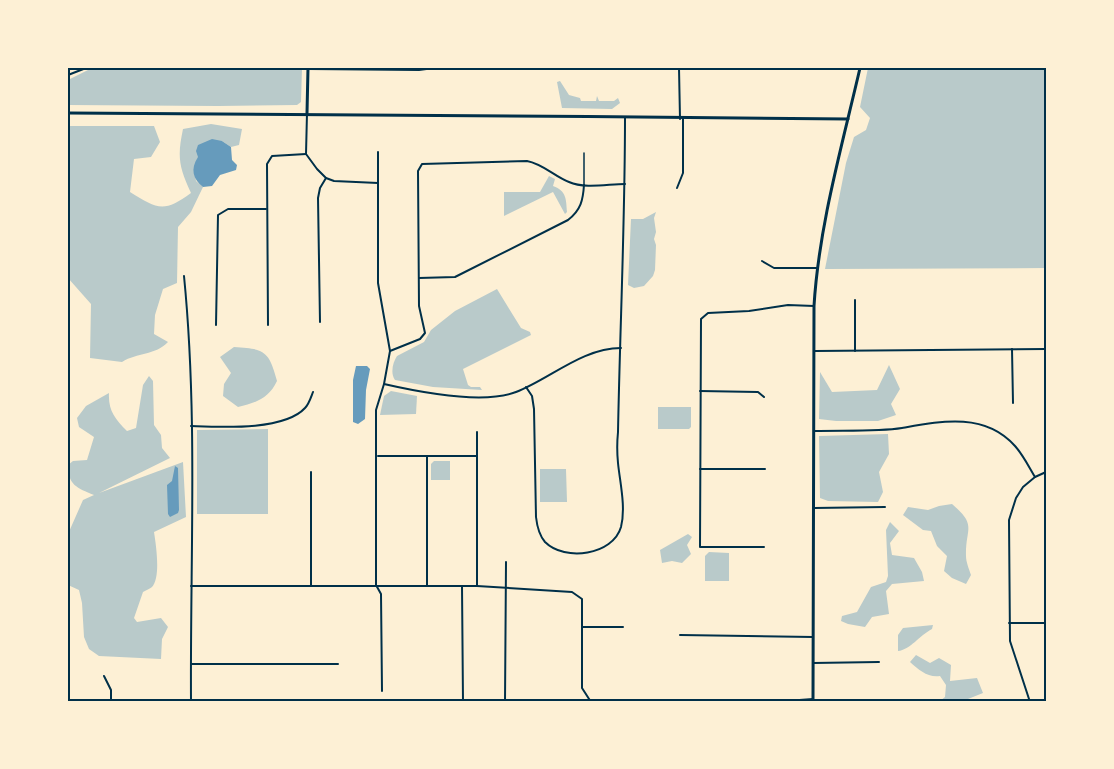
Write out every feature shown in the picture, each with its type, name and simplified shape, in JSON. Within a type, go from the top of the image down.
[{"type":"main road","points":[[307,113],[308,68]]},
{"type":"main road","points":[[813,700],[814,306],[817,268],[860,68]]},
{"type":"main road","points":[[68,112],[848,119]]},
{"type":"street","points":[[68,75],[86,68]]},
{"type":"street","points":[[308,68],[425,70],[434,68]]},
{"type":"street","points":[[677,188],[684,167],[679,68]]},
{"type":"street","points":[[307,113],[306,154],[326,178],[341,182],[378,183]]},
{"type":"street","points":[[526,387],[532,396],[534,409],[538,528],[545,542],[559,550],[583,552],[598,550],[614,541],[621,529],[623,515],[617,456],[625,118]]},
{"type":"street","points":[[378,152],[378,287],[390,351],[384,384],[376,405],[376,585],[381,594],[382,691]]},
{"type":"street","points":[[268,325],[266,209],[268,161],[272,156],[306,154]]},
{"type":"street","points":[[390,351],[420,339],[425,333],[419,312],[418,171],[422,164],[532,162],[569,182],[584,185],[625,184]]},
{"type":"street","points":[[320,322],[318,198],[320,188],[326,178]]},
{"type":"street","points":[[419,278],[455,277],[568,220],[574,216],[582,204],[584,185]]},
{"type":"street","points":[[216,325],[218,214],[228,209],[266,209]]},
{"type":"street","points":[[762,261],[774,268],[817,268]]},
{"type":"street","points":[[184,276],[191,426],[191,702]]},
{"type":"street","points":[[855,300],[855,351]]},
{"type":"street","points":[[764,547],[700,547],[700,324],[703,316],[708,314],[749,311],[774,306],[814,306]]},
{"type":"street","points":[[384,384],[428,393],[488,397],[508,395],[598,350],[621,348]]},
{"type":"street","points":[[1012,349],[1012,404]]},
{"type":"street","points":[[815,351],[1047,349]]},
{"type":"street","points":[[700,391],[758,392],[764,398]]},
{"type":"street","points":[[191,426],[243,426],[282,421],[305,408],[313,392]]},
{"type":"street","points":[[813,431],[901,428],[945,421],[977,424],[996,431],[1010,441],[1035,477]]},
{"type":"street","points":[[477,432],[477,586]]},
{"type":"street","points":[[376,456],[477,456]]},
{"type":"street","points":[[427,456],[427,586]]},
{"type":"street","points":[[700,469],[765,469]]},
{"type":"street","points":[[310,472],[311,586]]},
{"type":"street","points":[[1047,472],[1035,477],[1019,493],[1011,513],[1009,537],[1011,645],[1030,701],[1047,700]]},
{"type":"street","points":[[814,508],[885,507]]},
{"type":"street","points":[[505,702],[506,562]]},
{"type":"street","points":[[191,586],[477,586],[572,592],[582,599],[582,688],[591,702]]},
{"type":"street","points":[[462,586],[463,702]]},
{"type":"street","points":[[1009,623],[1047,623]]},
{"type":"street","points":[[583,627],[623,627]]},
{"type":"street","points":[[680,635],[813,637]]},
{"type":"street","points":[[813,663],[879,662]]},
{"type":"street","points":[[191,664],[338,664]]},
{"type":"street","points":[[104,676],[111,690],[111,702]]},
{"type":"street","points":[[772,702],[813,700]]},
{"type":"lane","points":[[584,153],[584,185]]},
{"type":"shaded area","points":[[92,68],[302,68],[301,102],[297,105],[68,105],[68,80]]},
{"type":"shaded area","points":[[868,68],[1046,68],[1046,268],[825,269],[846,163],[854,137],[866,130],[870,118],[860,107]]},
{"type":"shaded area","points":[[560,81],[569,95],[580,98],[581,101],[596,101],[597,96],[599,101],[614,101],[618,98],[620,103],[612,109],[562,108],[557,82]]},
{"type":"shaded area","points":[[211,124],[242,129],[239,145],[231,147],[222,141],[203,153],[197,160],[196,181],[203,187],[191,212],[178,227],[177,283],[163,289],[155,315],[154,334],[168,342],[157,350],[122,362],[90,358],[91,304],[68,278],[68,126],[154,126],[160,142],[151,157],[134,159],[130,192],[154,205],[167,206],[191,193],[180,162],[183,129]]},
{"type":"shaded area","points":[[549,176],[555,179],[553,186],[561,190],[565,196],[567,212],[565,214],[553,192],[504,216],[504,192],[540,192]]},
{"type":"shaded area","points":[[656,212],[654,218],[655,270],[644,286],[634,288],[628,285],[631,219],[643,219]]},
{"type":"shaded area","points":[[497,289],[521,328],[530,332],[531,335],[463,369],[468,385],[480,387],[482,390],[433,387],[395,380],[393,368],[397,356],[424,342],[431,330],[455,311]]},
{"type":"shaded area","points":[[234,347],[259,350],[264,353],[271,363],[277,381],[270,392],[261,399],[238,407],[223,396],[224,384],[231,373],[220,357]]},
{"type":"shaded area","points":[[889,365],[900,389],[891,404],[896,415],[878,421],[819,419],[820,372],[832,392],[877,390]]},
{"type":"shaded area","points":[[149,376],[153,381],[154,425],[161,435],[162,448],[170,458],[99,493],[183,462],[186,517],[154,532],[157,561],[155,582],[152,587],[143,592],[134,618],[137,622],[161,618],[168,627],[162,639],[161,659],[99,656],[89,649],[84,637],[79,590],[68,585],[68,534],[83,500],[94,495],[75,485],[68,472],[68,465],[73,461],[87,460],[94,437],[79,427],[77,418],[86,406],[109,393],[111,409],[119,422],[127,431],[136,428],[143,385]]},
{"type":"shaded area","points":[[391,391],[417,396],[416,414],[380,415],[384,396]]},
{"type":"shaded area","points":[[658,407],[691,407],[691,427],[689,429],[658,429]]},
{"type":"shaded area","points":[[268,429],[268,514],[197,514],[197,430]]},
{"type":"shaded area","points":[[888,434],[889,454],[879,472],[883,492],[878,502],[828,501],[820,498],[819,436]]},
{"type":"shaded area","points":[[434,461],[450,461],[450,480],[431,480],[431,464]]},
{"type":"shaded area","points":[[540,469],[566,469],[567,502],[540,502]]},
{"type":"shaded area","points":[[952,504],[968,523],[966,558],[971,575],[966,584],[952,578],[944,571],[947,556],[937,546],[931,531],[923,530],[903,515],[908,507],[928,510]]},
{"type":"shaded area","points":[[890,522],[899,531],[890,543],[892,555],[914,558],[924,581],[892,584],[886,591],[889,614],[872,617],[865,627],[841,621],[842,616],[857,612],[871,587],[886,582],[888,576],[886,530]]},
{"type":"shaded area","points":[[688,534],[692,537],[687,545],[691,554],[682,563],[672,561],[662,563],[660,550]]},
{"type":"shaded area","points":[[709,552],[729,553],[729,581],[705,581],[705,556]]},
{"type":"shaded area","points":[[933,625],[932,629],[911,645],[898,651],[898,635],[903,628]]},
{"type":"shaded area","points":[[916,655],[930,663],[939,658],[951,665],[950,681],[977,678],[983,693],[963,701],[940,701],[945,697],[946,685],[940,676],[928,675],[910,662]]},
{"type":"water","points":[[212,139],[222,141],[231,147],[232,160],[237,165],[236,170],[220,175],[212,186],[203,187],[194,174],[194,166],[198,157],[196,151],[198,145]]},
{"type":"water","points":[[356,366],[367,366],[370,369],[366,390],[365,419],[358,424],[353,422],[353,380]]},
{"type":"water","points":[[175,466],[178,468],[179,510],[170,517],[167,485],[172,481]]}]
